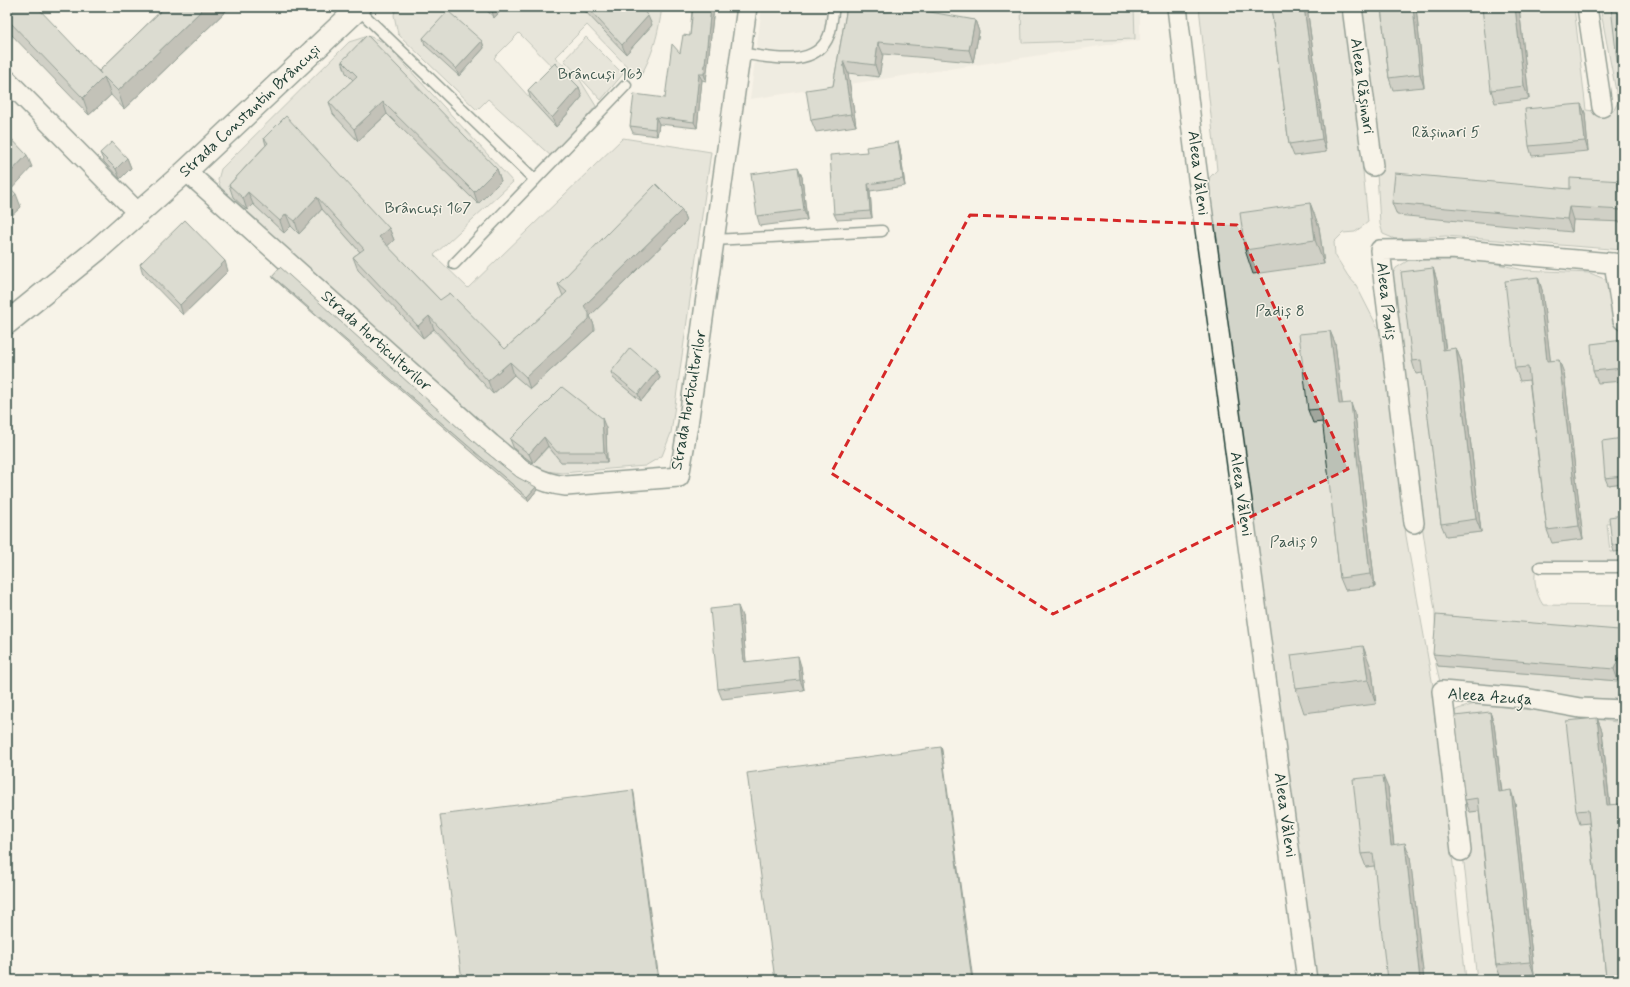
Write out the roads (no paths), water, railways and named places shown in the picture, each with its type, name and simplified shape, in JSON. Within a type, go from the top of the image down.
[{"type":"main road","name":"Strada Constantin Brâncuși","points":[[7,323],[139,214],[359,8]]},
{"type":"street","name":"Strada Horticultorilor","points":[[186,171],[491,444],[535,478],[555,485],[566,486],[679,477],[688,424],[747,7]]},
{"type":"street","name":"Aleea Văleni","points":[[1177,7],[1307,980]]},
{"type":"street","name":"Aleea Rășinari","points":[[1352,7],[1373,166]]},
{"type":"street","points":[[1587,7],[1602,107]]},
{"type":"street","points":[[7,80],[139,214]]},
{"type":"street","name":"Aleea Padiș","points":[[1414,523],[1380,250],[1451,249],[1618,263]]},
{"type":"street","points":[[1618,263],[1623,320]]},
{"type":"street","name":"Aleea Azuga","points":[[1461,851],[1442,691],[1525,698],[1580,708],[1623,710]]},
{"type":"lane","points":[[740,53],[784,59],[809,55],[821,48],[829,35],[834,7]]},
{"type":"lane","points":[[359,8],[535,180]]},
{"type":"lane","points":[[454,264],[626,85]]},
{"type":"lane","points":[[714,240],[882,231]]},
{"type":"lane","points":[[1540,567],[1623,567]]},
{"type":"park label","name":"Brâncuși 163","points":[[600,74]]},
{"type":"park label","name":"Rășinari 5","points":[[1446,132]]},
{"type":"park label","name":"Brâncuși 167","points":[[428,208]]},
{"type":"park label","name":"Padiș 8","points":[[1280,311]]},
{"type":"park label","name":"Padiș 9","points":[[1294,542]]}]
